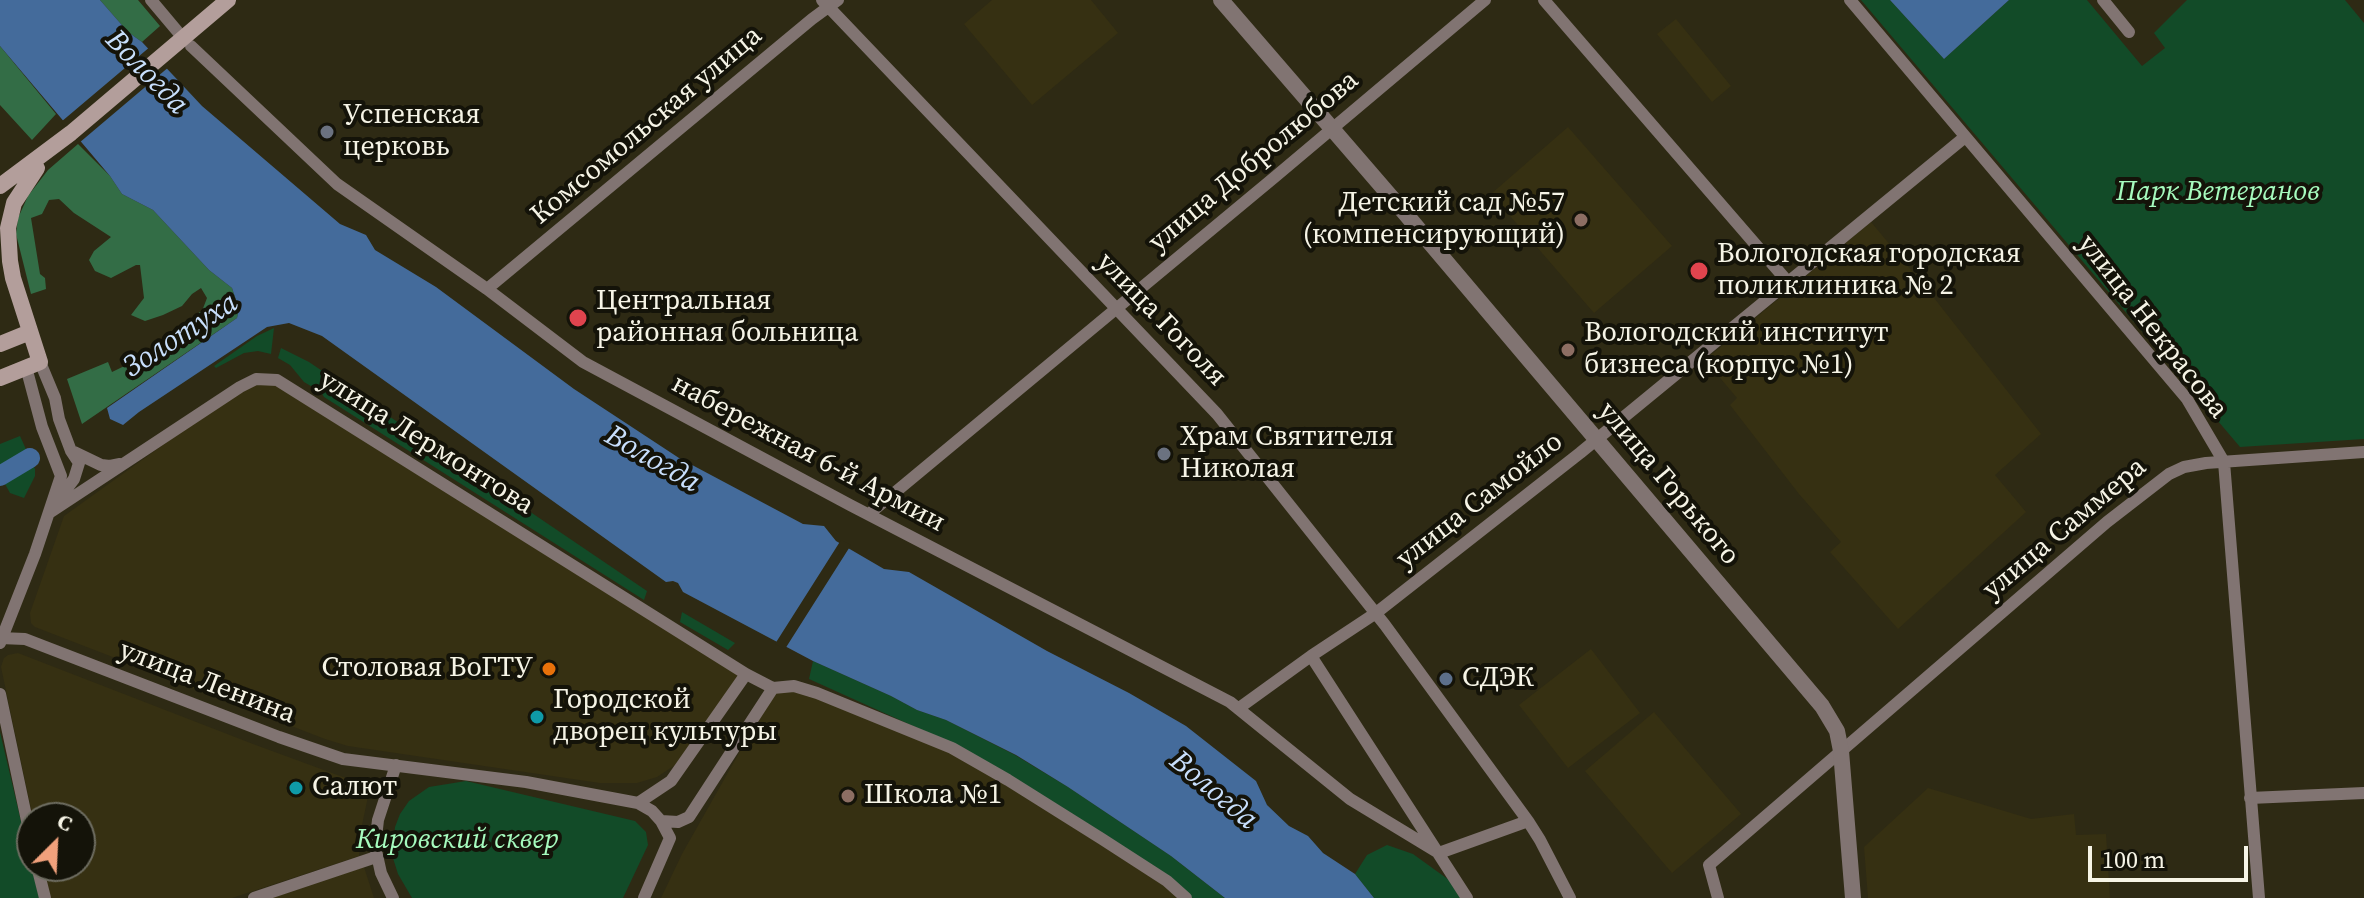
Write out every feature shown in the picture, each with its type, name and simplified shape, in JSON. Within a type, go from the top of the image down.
[{"type":"main road","points":[[0,186],[70,133],[228,0]]},
{"type":"main road","points":[[0,197],[37,168],[70,133]]},
{"type":"main road","points":[[0,177],[48,150]]},
{"type":"main road","points":[[25,334],[10,261],[8,228],[14,203],[37,168]]},
{"type":"main road","points":[[3,284],[20,303]]},
{"type":"main road","points":[[0,378],[33,364],[17,310],[3,284]]},
{"type":"main road","points":[[0,344],[25,334]]},
{"type":"street","name":"набережная 6-й Армии","points":[[151,0],[182,36],[337,184],[487,289],[583,362],[1239,708],[1350,799],[1439,853]]},
{"type":"street","name":"улица Горького","points":[[1221,0],[1822,706],[1837,731],[1841,751],[1853,898]]},
{"type":"street","name":"улица Добролюбова","points":[[869,514],[1485,0]]},
{"type":"street","points":[[1544,0],[1788,282]]},
{"type":"street","name":"улица Некрасова","points":[[1850,0],[2187,399],[2224,462],[2259,898]]},
{"type":"street","points":[[2103,0],[2129,32]]},
{"type":"street","name":"Комсомольская улица","points":[[487,289],[830,2]]},
{"type":"street","name":"улица Гоголя","points":[[830,2],[1217,414],[1376,613],[1528,821],[1570,898]]},
{"type":"street","name":"улица Самойло","points":[[1239,708],[1376,613],[1597,439],[1965,137]]},
{"type":"street","points":[[33,364],[55,398],[59,419],[79,463],[75,476],[49,513]]},
{"type":"street","points":[[1,640],[61,476],[42,427],[33,364]]},
{"type":"street","name":"улица Лермонтова","points":[[49,513],[228,394],[256,379],[277,380],[773,688]]},
{"type":"street","points":[[54,459],[68,461],[71,451]]},
{"type":"street","points":[[71,451],[101,465],[123,463]]},
{"type":"street","name":"улица Саммера","points":[[1718,898],[1709,865],[2107,522],[2169,474],[2184,467],[2224,462],[2364,452]]},
{"type":"street","points":[[54,459],[75,476],[96,482]]},
{"type":"street","name":"улица Ленина","points":[[1,640],[25,639],[343,759],[526,782],[638,803],[661,821]]},
{"type":"street","name":"набережная 6-й Армии","points":[[1311,656],[1467,898]]},
{"type":"street","points":[[638,803],[671,781],[746,674]]},
{"type":"street","points":[[661,821],[678,822],[689,817],[773,688],[794,686],[952,748],[1102,839],[1167,881],[1186,898]]},
{"type":"street","points":[[0,694],[23,802]]},
{"type":"street","points":[[393,898],[376,857],[375,846],[378,820],[396,765]]},
{"type":"street","points":[[2250,798],[2364,793]]},
{"type":"street","points":[[644,898],[670,838],[661,821]]},
{"type":"street","points":[[1439,853],[1528,821]]},
{"type":"street","points":[[254,898],[376,857]]},
{"type":"shaded area","points":[[992,0],[1091,0],[1118,33],[1032,105],[964,24]]},
{"type":"shaded area","points":[[1676,19],[1731,86],[1712,102],[1657,34]]},
{"type":"shaded area","name":"Детский сад №57 (компенсирующий)","points":[[1568,127],[1672,246],[1594,313],[1491,194]]},
{"type":"shaded area","points":[[1871,222],[2041,434],[1995,475],[2026,512],[1898,629],[1830,552],[1841,542],[1799,494],[1730,405],[1737,398],[1705,360]]},
{"type":"shaded area","points":[[268,380],[736,672],[738,680],[675,765],[657,777],[637,783],[600,783],[348,746],[35,627],[31,623],[30,613],[64,516],[241,389]]},
{"type":"shaded area","points":[[1591,649],[1640,713],[1568,768],[1519,705]]},
{"type":"shaded area","points":[[18,653],[370,787],[359,856],[232,898],[50,898],[46,882],[96,882],[96,802],[30,802],[1,667],[8,655]]},
{"type":"shaded area","points":[[793,688],[950,751],[1100,841],[1181,898],[661,898],[682,854],[773,693]]},
{"type":"shaded area","points":[[1654,712],[1741,814],[1672,873],[1585,771]]},
{"type":"shaded area","points":[[1928,788],[2031,819],[2074,814],[2076,835],[2106,834],[2110,898],[1868,898],[1864,847]]},
{"type":"shaded area","points":[[364,867],[374,898],[272,898]]},
{"type":"green space","points":[[100,0],[138,0],[160,26],[142,42],[128,32]]},
{"type":"green space","name":"Парк Ветеранов","points":[[1861,0],[1890,0],[1944,59],[2009,0],[2087,0],[2142,66],[2165,48],[2154,33],[2187,0],[2345,0],[2364,23],[2364,439],[2240,447]]},
{"type":"green space","points":[[0,46],[56,114],[32,140],[0,105]]},
{"type":"green space","points":[[78,144],[110,176],[122,194],[153,210],[209,270],[232,288],[239,309],[237,318],[82,424],[67,379],[108,362],[112,372],[203,328],[195,315],[202,311],[207,298],[201,288],[182,306],[163,315],[145,321],[131,315],[144,298],[140,265],[111,278],[95,271],[89,260],[94,251],[111,237],[74,213],[59,199],[49,200],[42,214],[31,218],[40,274],[45,278],[46,289],[31,294],[16,234],[18,218],[28,196],[48,170]]},
{"type":"green space","points":[[274,328],[271,354],[258,351],[244,353],[216,368],[214,366],[257,336]]},
{"type":"green space","points":[[281,348],[309,362],[647,591],[644,600],[324,397],[304,382],[290,365],[278,358]]},
{"type":"green space","points":[[20,436],[35,469],[35,476],[24,498],[10,493],[5,484],[0,485],[0,444]]},
{"type":"green space","points":[[682,612],[735,643],[728,650],[680,622]]},
{"type":"green space","points":[[813,661],[917,710],[946,720],[1015,755],[1171,856],[1225,898],[1190,898],[953,744],[809,679]]},
{"type":"green space","points":[[0,732],[16,802],[16,882],[35,882],[39,898],[0,898]]},
{"type":"green space","name":"Кировский сквер","points":[[466,781],[635,821],[646,832],[648,845],[623,898],[412,898],[398,874],[392,855],[395,827],[400,814],[409,801],[429,787]]},
{"type":"green space","points":[[1387,845],[1413,854],[1449,880],[1460,898],[1374,898],[1355,874],[1367,855]]},
{"type":"water","name":"Вологда","points":[[0,0],[100,0],[202,106],[340,224],[366,235],[375,250],[436,287],[574,389],[679,458],[803,524],[824,526],[836,541],[884,569],[909,572],[1186,726],[1256,781],[1267,805],[1289,826],[1308,836],[1323,853],[1355,874],[1374,898],[1225,898],[1171,856],[1016,755],[813,661],[683,592],[678,583],[666,582],[322,336],[289,323],[267,327],[123,425],[110,419],[107,408],[237,318],[239,309],[232,288],[209,270],[153,210],[122,194],[0,46]]},
{"type":"water","points":[[1890,0],[2009,0],[1944,59]]},
{"type":"pier","points":[[151,46],[170,66],[79,143],[61,122]]},
{"type":"pier","points":[[841,540],[851,545],[785,649],[775,644]]},
{"type":"waterway","name":"Золотуха","points":[[0,476],[30,458]]},
{"type":"place","name":"Успенская церковь","points":[[327,132]]},
{"type":"place","name":"Детский сад №57 (компенсирующий)","points":[[1581,220]]},
{"type":"place","name":"Вологодская городская поликлиника № 2","points":[[1699,271]]},
{"type":"place","name":"Центральная районная больница","points":[[578,318]]},
{"type":"place","name":"Вологодский институт бизнеса (корпус №1)","points":[[1568,350]]},
{"type":"place","name":"Храм Святителя Николая","points":[[1164,454]]},
{"type":"place","name":"Столовая ВоГТУ","points":[[549,669]]},
{"type":"place","name":"СДЭК","points":[[1446,679]]},
{"type":"place","name":"Городской дворец культуры","points":[[537,717]]},
{"type":"place","name":"Салют","points":[[296,788]]},
{"type":"place","name":"Школа №1","points":[[848,796]]}]
